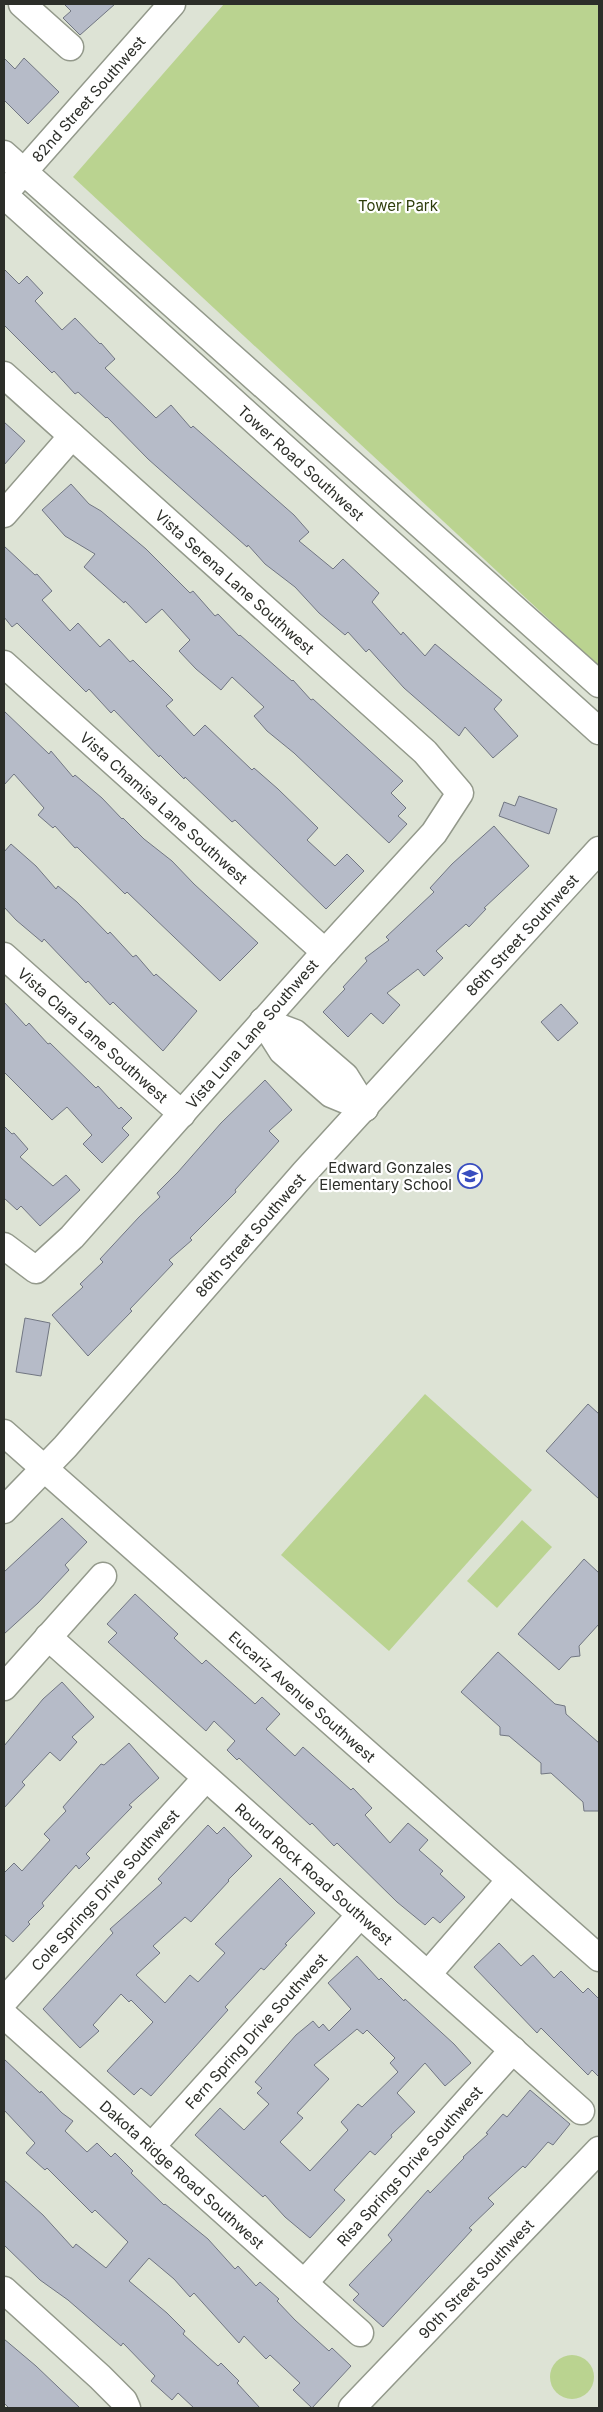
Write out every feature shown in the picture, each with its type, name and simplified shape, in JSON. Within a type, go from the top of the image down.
[{"type":"street","points":[[22,4],[70,47]]},
{"type":"street","name":"82nd Street Southwest","points":[[4,195],[172,4]]},
{"type":"street","points":[[4,154],[599,684]]},
{"type":"street","name":"Tower Road Southwest","points":[[4,195],[599,731]]},
{"type":"street","name":"Vista Serena Lane Southwest","points":[[4,375],[425,752],[460,793]]},
{"type":"street","points":[[4,514],[72,436]]},
{"type":"street","name":"Vista Chamisa Lane Southwest","points":[[4,664],[325,952]]},
{"type":"street","name":"Vista Luna Lane Southwest","points":[[4,1246],[36,1270],[72,1237],[263,1021],[434,833],[460,793]]},
{"type":"street","name":"86th Street Southwest","points":[[4,1510],[44,1469],[304,1173],[366,1108],[599,850]]},
{"type":"street","name":"Vista Clara Lane Southwest","points":[[4,956],[182,1114]]},
{"type":"street","points":[[263,1021],[301,1038],[345,1076],[366,1108]]},
{"type":"street","name":"Eucariz Avenue Southwest","points":[[4,1433],[599,1958]]},
{"type":"street","points":[[4,1687],[103,1576]]},
{"type":"street","name":"Round Rock Road Southwest","points":[[48,1637],[581,2111]]},
{"type":"street","name":"Cole Springs Drive Southwest","points":[[4,2001],[206,1778]]},
{"type":"street","points":[[428,1974],[510,1880]]},
{"type":"street","name":"Fern Spring Drive Southwest","points":[[152,2146],[360,1915]]},
{"type":"street","name":"Dakota Ridge Road Southwest","points":[[4,2015],[360,2333]]},
{"type":"street","name":"Risa Springs Drive Southwest","points":[[305,2282],[514,2050]]},
{"type":"street","name":"90th Street Southwest","points":[[352,2408],[599,2150]]},
{"type":"street","points":[[4,2290],[100,2377],[124,2401],[127,2408]]},
{"type":"green space","name":"Tower Park","points":[[224,4],[599,4],[599,666],[73,177]]},
{"type":"green space","points":[[425,1394],[532,1490],[389,1651],[281,1555]]},
{"type":"green space","points":[[522,1520],[552,1547],[497,1608],[467,1581]]},
{"type":"green space","points":[[572,2355],[584,2359],[590,2365],[594,2377],[590,2389],[584,2395],[572,2399],[560,2395],[554,2389],[550,2377],[554,2365],[560,2359]]},
{"type":"building","points":[[64,4],[115,4],[80,35],[63,18],[71,11]]},
{"type":"building","points":[[4,58],[15,69],[24,58],[59,92],[28,124],[4,100]]},
{"type":"building","points":[[4,269],[19,284],[27,276],[43,293],[35,301],[62,330],[75,318],[101,343],[115,359],[105,368],[156,418],[171,405],[191,428],[193,426],[294,515],[309,532],[299,541],[333,569],[343,559],[379,593],[372,602],[401,635],[403,632],[425,656],[435,644],[502,700],[494,709],[518,736],[493,758],[465,727],[459,736],[404,688],[369,649],[366,652],[348,632],[345,635],[319,613],[295,587],[265,564],[248,545],[247,547],[148,459],[107,417],[78,392],[75,394],[54,371],[52,373],[4,325]]},
{"type":"building","points":[[4,422],[25,441],[4,465]]},
{"type":"building","points":[[71,484],[89,504],[101,511],[146,549],[190,593],[193,591],[215,616],[218,614],[239,636],[293,680],[311,700],[313,699],[403,781],[391,793],[406,808],[398,816],[407,824],[389,843],[294,753],[267,731],[254,716],[264,707],[232,677],[221,690],[196,669],[179,651],[190,640],[162,609],[146,623],[125,601],[124,603],[84,567],[95,554],[65,536],[42,510]]},
{"type":"building","points":[[4,546],[35,575],[37,574],[52,591],[42,600],[70,631],[78,623],[100,647],[109,639],[130,662],[133,660],[173,700],[166,706],[194,736],[205,725],[252,770],[254,768],[278,789],[318,828],[307,840],[335,866],[347,854],[364,871],[326,909],[235,820],[232,822],[185,777],[184,779],[160,755],[159,757],[114,710],[111,713],[89,689],[86,692],[17,623],[12,627],[4,617]]},
{"type":"building","points":[[4,711],[49,754],[51,751],[73,777],[75,775],[144,839],[172,861],[258,943],[220,981],[127,892],[125,894],[77,847],[75,848],[55,826],[53,828],[38,815],[44,808],[14,774],[4,785]]},
{"type":"building","points":[[519,796],[557,809],[549,834],[499,816],[504,802],[515,806]]},
{"type":"building","points":[[494,826],[529,866],[484,908],[486,909],[469,927],[466,924],[436,951],[443,958],[424,976],[418,969],[387,993],[400,1005],[383,1024],[371,1013],[348,1037],[323,1012],[345,989],[343,987],[367,961],[365,958],[389,940],[386,937],[434,892],[430,888],[452,864]]},
{"type":"building","points":[[11,844],[36,866],[56,889],[58,886],[77,902],[108,934],[110,932],[133,957],[136,955],[154,976],[156,974],[197,1011],[163,1051],[113,1002],[110,1005],[88,981],[86,983],[44,939],[42,942],[4,907],[4,852]]},
{"type":"building","points":[[4,1002],[26,1026],[29,1023],[48,1044],[50,1043],[96,1088],[98,1086],[119,1109],[121,1107],[132,1118],[122,1128],[129,1135],[102,1163],[83,1144],[92,1135],[67,1107],[52,1120],[4,1072]]},
{"type":"building","points":[[561,1004],[578,1023],[558,1041],[541,1022]]},
{"type":"building","points":[[265,1080],[292,1110],[269,1131],[279,1141],[235,1190],[236,1192],[190,1238],[192,1240],[169,1260],[173,1264],[130,1309],[132,1311],[88,1356],[52,1315],[83,1287],[80,1284],[103,1262],[100,1259],[160,1197],[157,1193],[221,1123]]},
{"type":"building","points":[[4,1126],[12,1134],[14,1133],[28,1149],[20,1157],[53,1186],[66,1175],[80,1190],[40,1226],[21,1206],[17,1210],[4,1198]]},
{"type":"building","points":[[25,1318],[50,1323],[41,1376],[16,1372]]},
{"type":"building","points":[[588,1404],[599,1414],[599,1499],[546,1451]]},
{"type":"building","points":[[62,1518],[87,1542],[65,1565],[69,1570],[38,1603],[4,1634],[4,1572]]},
{"type":"building","points":[[584,1559],[599,1573],[599,1624],[579,1646],[580,1656],[571,1657],[559,1670],[518,1634]]},
{"type":"building","points":[[135,1594],[178,1634],[174,1638],[202,1664],[206,1660],[255,1704],[262,1697],[280,1714],[266,1729],[295,1756],[303,1747],[351,1790],[353,1788],[372,1808],[365,1815],[390,1843],[408,1823],[428,1840],[419,1850],[443,1871],[440,1874],[465,1897],[440,1923],[433,1917],[425,1925],[397,1902],[337,1843],[334,1846],[312,1823],[310,1825],[239,1758],[237,1760],[227,1750],[235,1741],[214,1721],[206,1731],[108,1642],[117,1633],[107,1624]]},
{"type":"building","points":[[498,1652],[555,1704],[565,1706],[566,1714],[599,1743],[599,1811],[584,1811],[583,1802],[551,1773],[541,1774],[541,1763],[509,1736],[500,1735],[500,1727],[461,1692]]},
{"type":"building","points":[[62,1682],[94,1717],[72,1737],[77,1742],[60,1761],[50,1752],[22,1782],[25,1785],[4,1808],[4,1746],[43,1699]]},
{"type":"building","points":[[129,1743],[159,1778],[129,1805],[132,1807],[86,1854],[90,1858],[79,1869],[76,1865],[42,1903],[44,1906],[28,1922],[30,1924],[13,1942],[4,1934],[4,1873],[14,1863],[22,1871],[50,1840],[44,1834],[66,1811],[63,1807],[101,1764],[104,1765]]},
{"type":"building","points":[[208,1825],[217,1834],[224,1827],[252,1856],[191,1922],[185,1917],[153,1946],[160,1953],[136,1975],[165,2003],[190,1975],[198,1982],[225,1953],[215,1944],[280,1878],[315,1913],[285,1944],[287,1945],[264,1970],[261,1968],[225,2007],[228,2010],[151,2096],[141,2088],[134,2095],[107,2071],[153,2022],[131,2000],[129,2002],[121,1994],[93,2025],[99,2031],[80,2048],[43,2009],[113,1933],[110,1929],[162,1883],[158,1879]]},
{"type":"building","points":[[499,1943],[521,1966],[533,1955],[554,1978],[561,1971],[583,1993],[588,1988],[599,1999],[599,2077],[592,2070],[588,2075],[541,2028],[537,2033],[474,1967]]},
{"type":"building","points":[[357,1956],[379,1980],[381,1978],[404,2001],[405,1999],[454,2044],[471,2063],[445,2086],[425,2063],[397,2093],[415,2112],[391,2135],[392,2137],[375,2155],[370,2151],[334,2190],[345,2200],[310,2238],[285,2217],[265,2195],[263,2197],[195,2135],[220,2108],[244,2130],[269,2104],[257,2093],[262,2088],[255,2082],[296,2035],[313,2021],[319,2028],[323,2024],[329,2031],[351,2009],[328,1983]],"holes":[[[357,2029],[363,2034],[367,2030],[395,2058],[390,2063],[398,2072],[362,2107],[358,2104],[341,2122],[348,2130],[310,2171],[280,2142],[303,2118],[297,2113],[329,2079],[314,2065]]]},
{"type":"building","points":[[4,2059],[73,2121],[65,2131],[87,2152],[97,2143],[111,2157],[115,2153],[133,2171],[131,2173],[164,2205],[208,2239],[235,2269],[238,2266],[256,2286],[260,2282],[279,2299],[277,2301],[295,2320],[329,2351],[332,2348],[351,2366],[312,2408],[293,2390],[300,2383],[270,2355],[266,2359],[244,2336],[239,2343],[194,2293],[190,2297],[174,2279],[149,2258],[129,2281],[167,2313],[185,2331],[183,2334],[218,2366],[221,2363],[239,2381],[237,2383],[260,2408],[194,2408],[178,2393],[172,2400],[151,2381],[155,2376],[123,2343],[121,2346],[68,2300],[40,2280],[4,2245],[4,2180],[43,2215],[73,2248],[76,2244],[106,2268],[128,2242],[95,2210],[92,2213],[47,2168],[45,2170],[26,2153],[35,2143],[4,2110]]},
{"type":"building","points":[[530,2090],[570,2124],[553,2145],[548,2142],[525,2168],[523,2166],[488,2198],[494,2204],[469,2228],[472,2230],[383,2327],[353,2300],[359,2294],[349,2285],[392,2240],[388,2235],[428,2190],[430,2193],[463,2157],[488,2134],[486,2133],[503,2114],[507,2117]]},
{"type":"building","points":[[4,2339],[36,2366],[80,2408],[9,2408],[4,2403]]},
{"type":"place","name":"Edward Gonzales Elementary School","points":[[470,1176]]}]
